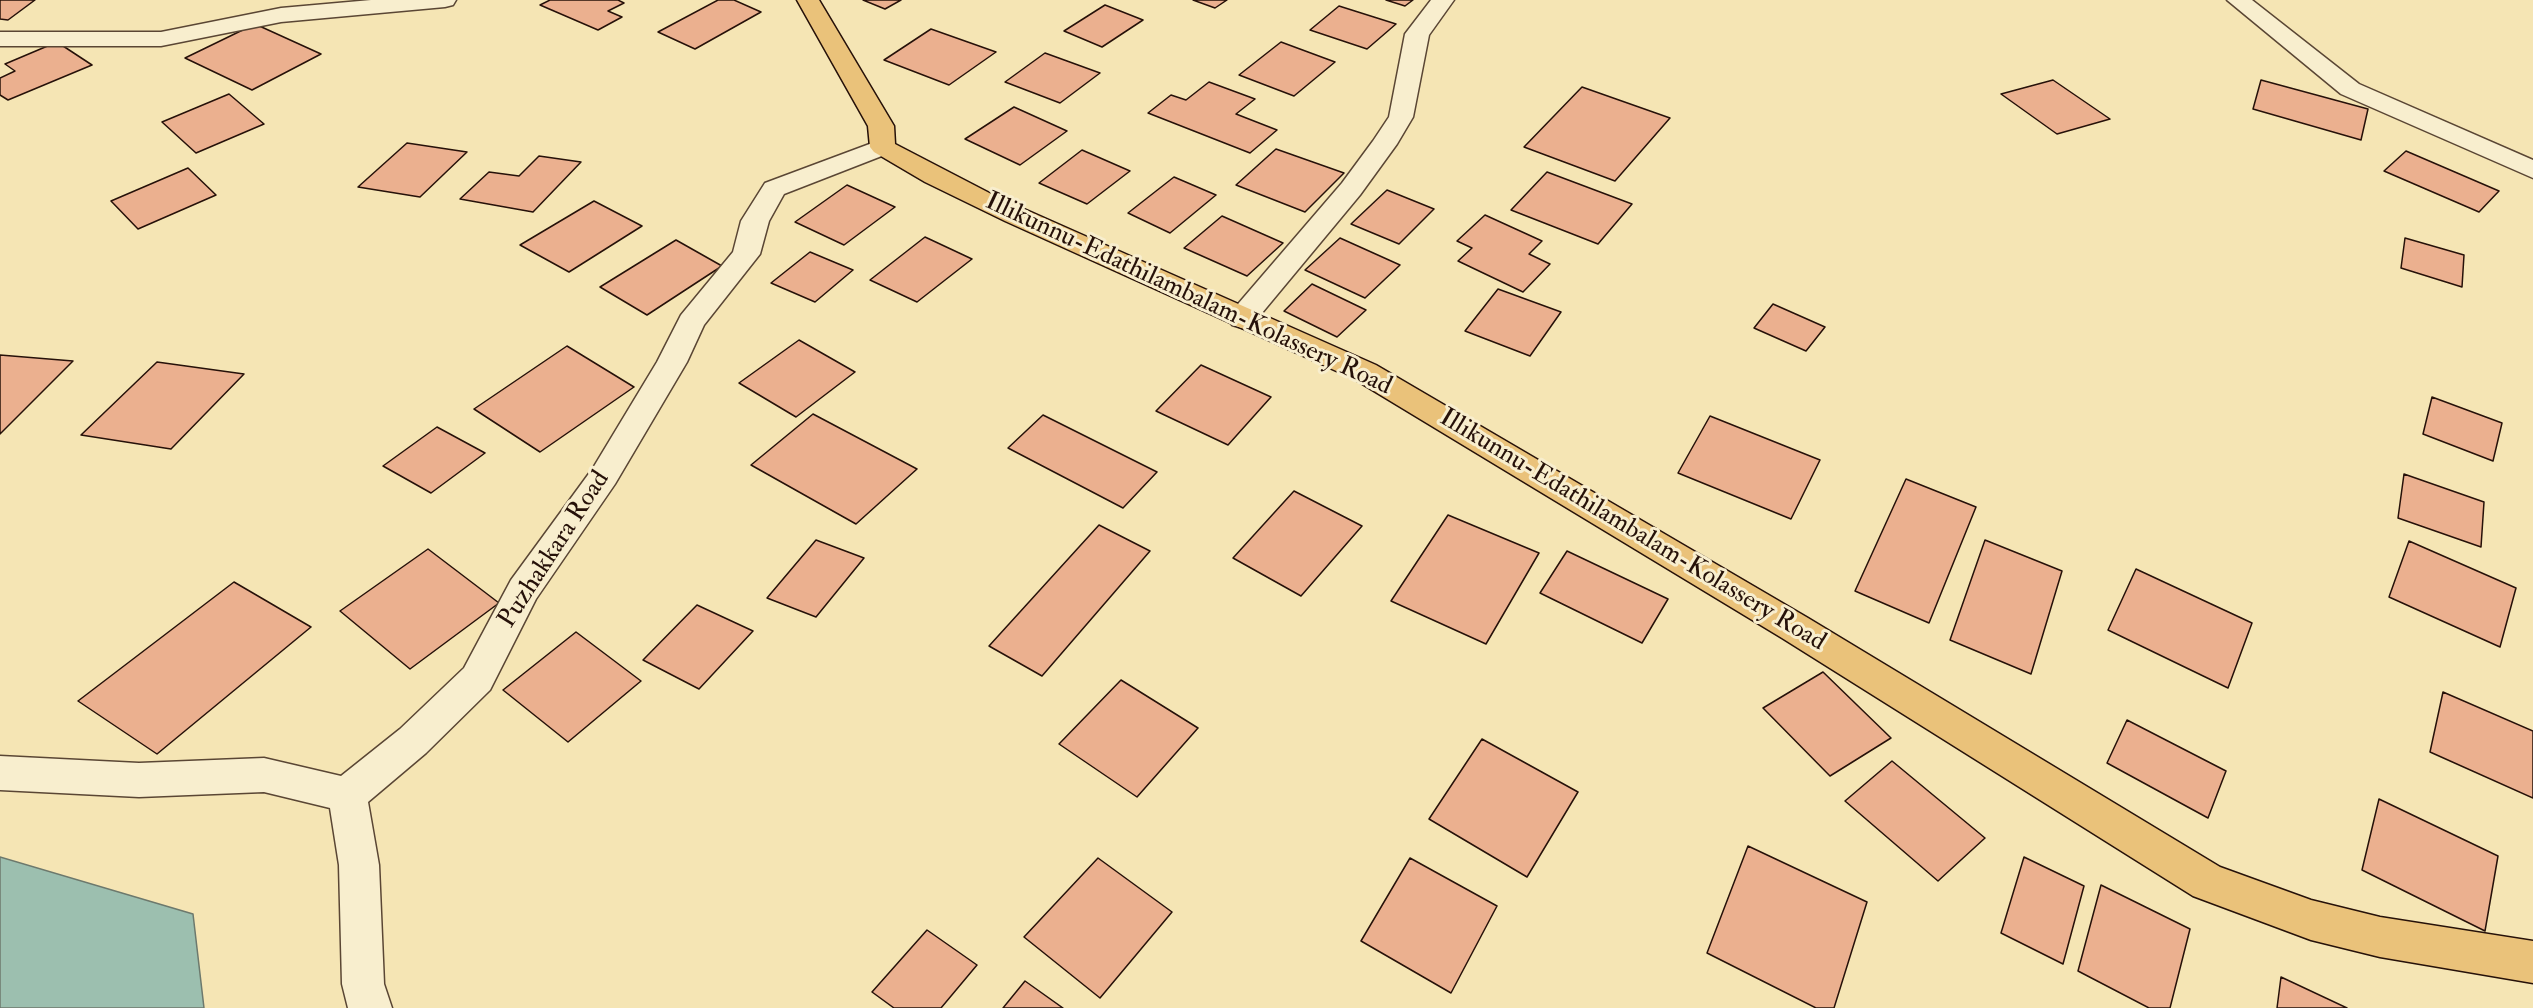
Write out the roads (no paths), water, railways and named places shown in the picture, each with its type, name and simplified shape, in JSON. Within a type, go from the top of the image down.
[{"type":"main road","points":[[808,0],[881,126],[883,147]]},
{"type":"main road","name":"Illikunnu-Edathilambalam-Kolassery Road","points":[[883,147],[959,189],[1365,372],[1795,628],[2207,882],[2310,920],[2380,937],[2533,962]]},
{"type":"street","points":[[0,39],[161,39],[281,15],[445,0]]},
{"type":"street","points":[[1242,318],[1351,189],[1401,117],[1417,34],[1443,0]]},
{"type":"street","points":[[2238,0],[2350,89],[2533,170]]},
{"type":"street","name":"Puzhakkara Road","points":[[347,795],[413,741],[477,679],[523,590],[604,476],[672,362],[691,322],[746,254],[755,221],[774,189],[883,147]]},
{"type":"street","points":[[0,772],[139,780],[264,775],[347,795],[359,865],[363,984],[370,1008]]}]
